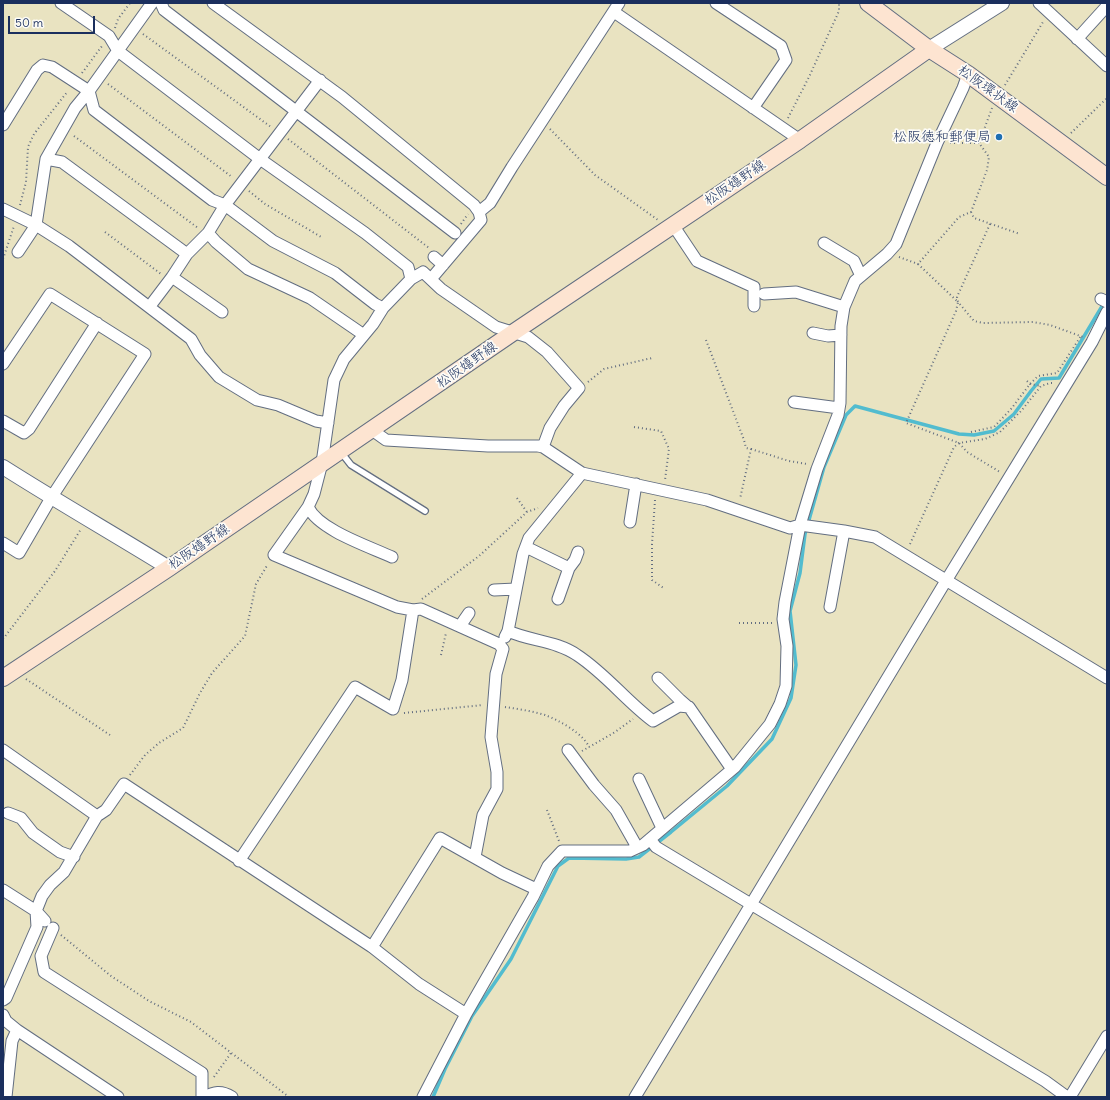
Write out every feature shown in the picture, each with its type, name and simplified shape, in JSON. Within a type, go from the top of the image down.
[{"type":"main road","name":"松阪環状線","points":[[868,3],[929,49],[968,74],[1062,142],[1107,177]]},
{"type":"main road","name":"松阪嬉野線","points":[[8,675],[169,568],[514,332],[800,140],[929,49]]},
{"type":"street","points":[[61,3],[109,36],[118,51],[260,159],[365,232],[408,267],[411,279]]},
{"type":"street","points":[[18,252],[36,225],[46,159],[75,108],[89,91],[152,3]]},
{"type":"street","points":[[161,3],[164,10],[455,232]]},
{"type":"street","points":[[213,3],[342,97],[474,205],[480,212],[481,220],[431,279]]},
{"type":"street","points":[[716,3],[782,46],[786,60],[753,108]]},
{"type":"street","points":[[929,49],[1002,3]]},
{"type":"street","points":[[1039,3],[1077,40],[1107,66]]},
{"type":"street","points":[[480,212],[490,203],[616,7],[753,108],[800,140]]},
{"type":"street","points":[[1077,40],[1106,7]]},
{"type":"street","points":[[3,125],[37,70],[43,65],[52,67],[89,91],[94,110],[212,200],[225,205],[272,241],[335,273],[375,304],[383,308]]},
{"type":"street","points":[[423,1097],[466,1014],[533,897],[536,888],[548,866],[562,851],[630,851],[650,839],[735,767],[770,724],[780,704],[786,686],[787,646],[783,623],[785,602],[800,526],[818,467],[839,408],[841,335],[844,307],[855,281],[896,244],[936,143],[963,88],[968,74]]},
{"type":"street","points":[[150,306],[187,254],[208,232],[225,205],[320,80]]},
{"type":"street","points":[[46,159],[62,162],[187,254]]},
{"type":"street","points":[[3,208],[36,225],[69,246],[150,306],[191,339],[200,355],[220,377],[257,400],[278,405],[316,421],[328,423]]},
{"type":"street","points":[[671,226],[697,261],[754,287],[754,306]]},
{"type":"street","points":[[208,232],[216,242],[248,269],[310,298],[364,335]]},
{"type":"street","points":[[824,243],[854,261],[861,276]]},
{"type":"street","points":[[434,258],[443,265]]},
{"type":"street","points":[[476,857],[483,815],[497,789],[497,772],[491,736],[496,674],[503,649],[499,644],[420,608],[413,610],[396,607],[274,555],[308,507],[314,494],[322,463],[334,380],[344,359],[364,335],[383,308],[411,279],[423,272],[441,289],[496,327],[528,337],[547,352],[579,388],[564,406],[550,428],[543,447]]},
{"type":"street","points":[[172,277],[222,312]]},
{"type":"street","points":[[764,294],[796,292],[844,307]]},
{"type":"street","points":[[3,364],[50,294],[145,354],[52,498],[19,553],[3,543]]},
{"type":"street","points":[[635,1097],[1092,342],[1107,312]]},
{"type":"street","points":[[3,421],[24,434],[29,429],[97,323]]},
{"type":"street","points":[[812,333],[828,336],[841,335]]},
{"type":"street","points":[[794,402],[839,408]]},
{"type":"street","points":[[372,430],[386,440],[543,447],[582,473],[707,500],[790,528],[800,526],[844,531],[874,537],[1107,678]]},
{"type":"street","points":[[3,467],[169,568]]},
{"type":"street","points":[[500,646],[508,631],[523,554],[530,538],[582,473]]},
{"type":"street","points":[[630,522],[636,484]]},
{"type":"street","points":[[308,507],[312,514],[331,530],[392,557]]},
{"type":"street","points":[[830,607],[844,531]]},
{"type":"street","points":[[526,547],[569,568]]},
{"type":"street","points":[[558,599],[569,568],[575,560],[578,552]]},
{"type":"street","points":[[494,590],[516,589]]},
{"type":"street","points":[[239,861],[355,687],[394,709],[402,680],[413,610]]},
{"type":"street","points":[[456,624],[469,613]]},
{"type":"street","points":[[508,631],[549,643],[576,654],[606,677],[642,713],[653,721],[679,706],[689,707]]},
{"type":"street","points":[[658,678],[689,707],[729,765],[735,767]]},
{"type":"street","points":[[3,750],[97,816]]},
{"type":"street","points":[[570,753],[594,785],[616,810],[637,847]]},
{"type":"street","points":[[639,779],[662,828]]},
{"type":"street","points":[[3,1000],[6,998],[37,927],[36,911],[42,896],[50,885],[64,872],[97,816],[106,810],[124,784],[372,947],[419,984],[466,1014]]},
{"type":"street","points":[[8,813],[21,818],[33,832],[60,852],[74,857]]},
{"type":"street","points":[[372,947],[440,838],[502,873],[536,888]]},
{"type":"street","points":[[650,839],[656,847],[1045,1081],[1069,1097],[1107,1036]]},
{"type":"street","points":[[3,890],[36,911],[49,924],[41,956],[44,972],[202,1073],[203,1097],[213,1092],[226,1093],[232,1097]]},
{"type":"street","points":[[3,1015],[6,1021],[17,1030],[118,1097]]},
{"type":"street","points":[[6,1097],[12,1041],[17,1030]]},
{"type":"lane","points":[[340,451],[351,465],[424,511]]},
{"type":"path","points":[[783,128],[812,71],[839,11],[839,3]]},
{"type":"path","points":[[979,143],[987,120],[998,96],[1049,12]]},
{"type":"path","points":[[143,34],[280,133],[436,254],[434,258]]},
{"type":"path","points":[[108,84],[241,184],[264,204],[322,238]]},
{"type":"path","points":[[1062,142],[1107,98]]},
{"type":"path","points":[[542,121],[596,175],[671,226]]},
{"type":"path","points":[[74,136],[201,229],[208,232]]},
{"type":"path","points":[[936,143],[979,143]]},
{"type":"path","points":[[918,264],[959,217],[971,212],[987,170],[989,157],[979,143]]},
{"type":"path","points":[[971,212],[974,218],[1020,234]]},
{"type":"path","points":[[990,224],[957,297],[958,302],[956,311],[906,423],[959,443],[967,452],[1009,478]]},
{"type":"path","points":[[105,232],[163,276],[172,277]]},
{"type":"path","points":[[890,250],[897,256],[918,264],[958,302],[974,321],[983,323],[1033,322],[1050,325],[1081,336],[1092,342]]},
{"type":"path","points":[[971,432],[994,428],[1038,376],[1057,374],[1081,336]]},
{"type":"path","points":[[706,340],[727,392],[746,448],[789,461],[818,467]]},
{"type":"path","points":[[579,388],[604,369],[652,358]]},
{"type":"path","points":[[1027,381],[1030,384],[1041,386],[1050,383],[1065,386]]},
{"type":"path","points":[[909,558],[910,542],[954,447],[959,443],[985,439],[1000,432],[1022,410],[1041,386]]},
{"type":"path","points":[[737,510],[751,449]]},
{"type":"path","points":[[517,498],[527,512]]},
{"type":"path","points":[[413,610],[418,602],[479,556],[527,512],[556,501],[559,502]]},
{"type":"path","points":[[3,639],[55,571],[88,518]]},
{"type":"path","points":[[124,784],[146,755],[159,743],[183,728],[200,693],[212,673],[245,636],[256,584],[274,555]]},
{"type":"path","points":[[739,623],[783,623]]},
{"type":"path","points":[[441,655],[446,631],[456,624]]},
{"type":"path","points":[[8,675],[25,678],[110,735]]},
{"type":"path","points":[[570,753],[615,732],[642,713]]},
{"type":"path","points":[[547,810],[562,851]]},
{"type":"path","points":[[49,924],[111,976],[149,1001],[191,1022],[289,1097]]},
{"type":"path","points":[[214,1077],[231,1053]]},
{"type":"waterway","points":[[433,1097],[445,1069],[472,1016],[511,959],[558,866],[569,858],[626,859],[639,857],[727,786],[772,739],[791,698],[796,665],[790,611],[800,573],[805,534],[824,467],[846,415],[855,406],[959,434],[974,435],[994,431],[1014,414],[1041,379],[1059,378],[1104,303]]},
{"type":"place","name":"松阪徳和郵便局","points":[[999,137]]}]
